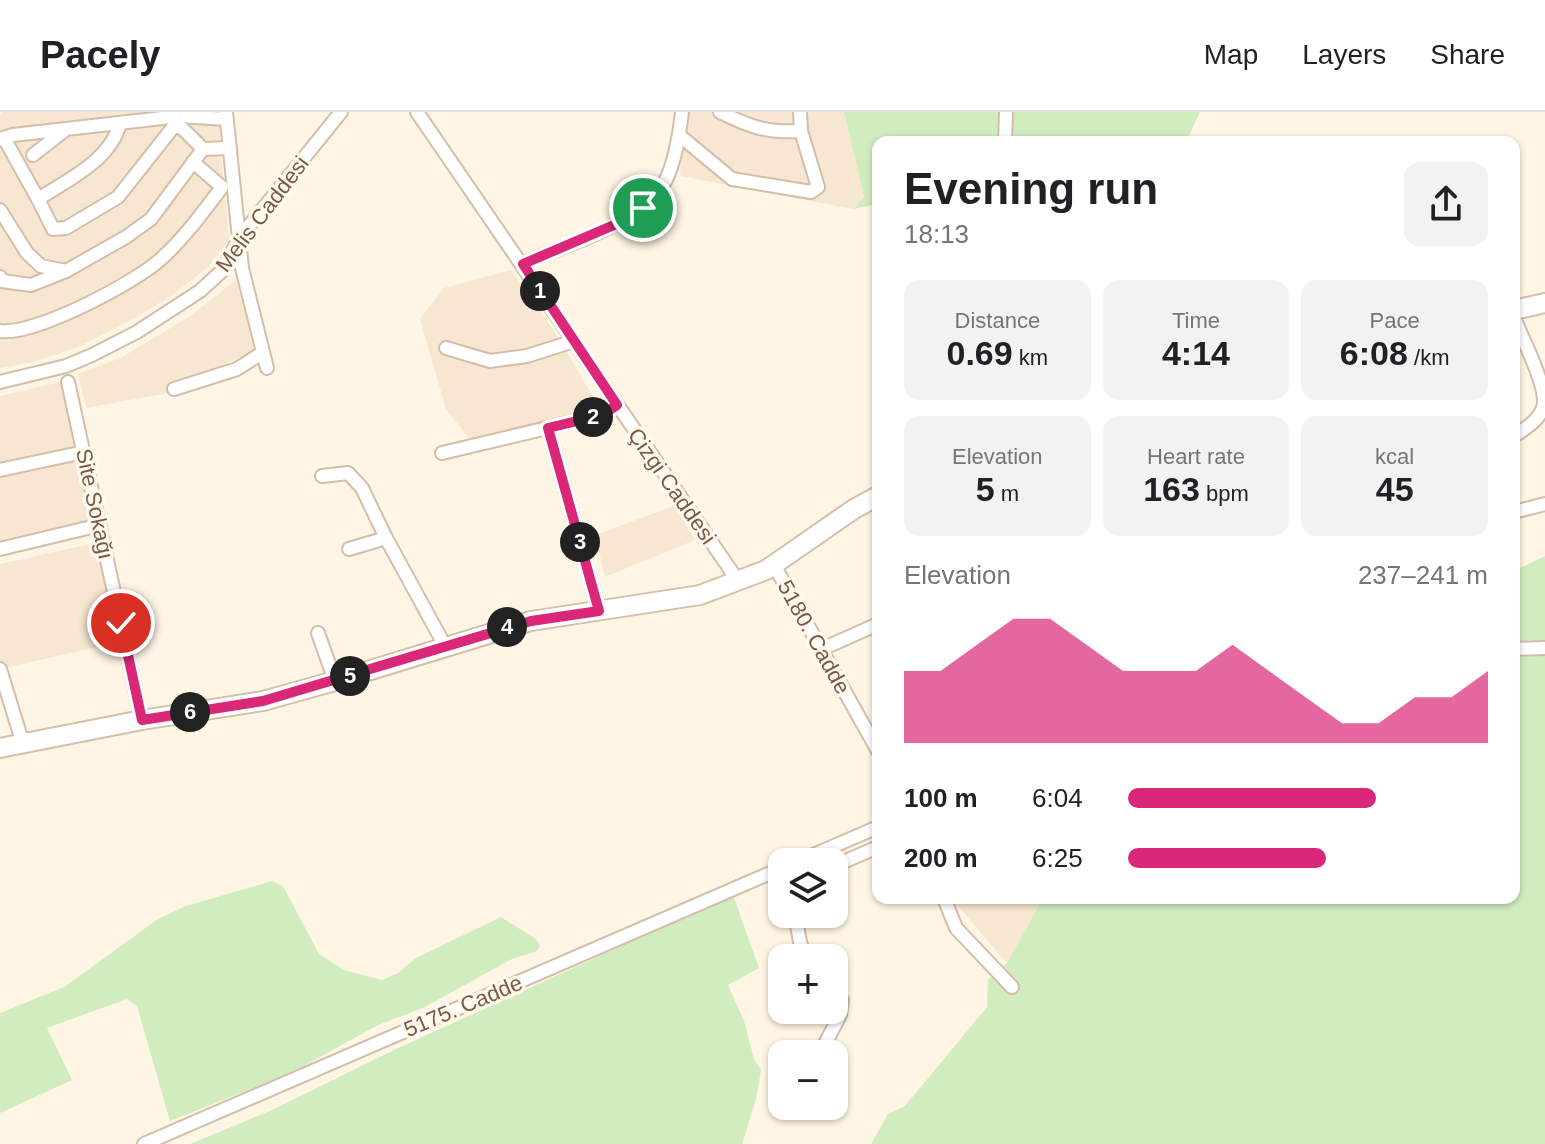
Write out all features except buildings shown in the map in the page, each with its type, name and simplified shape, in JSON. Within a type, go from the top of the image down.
[{"type":"street","name":"Melis Caddesi","points":[[0,382],[66,366],[137,332],[200,291],[223,270],[240,237],[341,112]]},
{"type":"street","name":"Çizgi Caddesi","points":[[417,112],[738,581]]},
{"type":"street","points":[[523,264],[614,225],[643,208],[665,183],[679,135],[682,112]]},
{"type":"street","points":[[720,112],[750,127],[775,132],[801,131]]},
{"type":"street","points":[[679,135],[732,179],[811,192],[818,187],[801,131],[800,112]]},
{"type":"street","points":[[1005,136],[1006,112]]},
{"type":"street","points":[[209,149],[182,128],[174,126],[118,197],[66,228],[53,229],[2,138],[180,116],[226,115],[242,268],[267,368]]},
{"type":"street","points":[[38,199],[92,163],[109,147],[120,123]]},
{"type":"street","points":[[33,155],[67,129]]},
{"type":"street","points":[[0,277],[2,281],[31,285],[99,255],[151,219],[193,162],[209,149],[230,148]]},
{"type":"street","points":[[0,331],[29,327],[74,310],[159,261],[184,236],[222,187],[193,162]]},
{"type":"street","points":[[0,210],[27,253],[41,266],[66,271]]},
{"type":"street","points":[[1520,309],[1544,306]]},
{"type":"street","points":[[1520,331],[1541,381],[1544,404],[1533,423],[1520,432]]},
{"type":"street","points":[[446,348],[490,361],[527,356],[574,341]]},
{"type":"street","points":[[174,389],[237,369],[262,353]]},
{"type":"street","name":"Site Sokağı","points":[[68,382],[142,720]]},
{"type":"street","points":[[442,453],[602,415],[617,405]]},
{"type":"street","points":[[548,428],[599,611]]},
{"type":"street","points":[[0,470],[84,452]]},
{"type":"street","points":[[322,476],[348,473],[362,488],[445,646]]},
{"type":"street","points":[[0,748],[142,720],[263,701],[531,621],[700,595],[774,565],[872,499]]},
{"type":"street","points":[[1520,510],[1545,504]]},
{"type":"street","points":[[0,549],[100,525]]},
{"type":"street","points":[[349,549],[386,538]]},
{"type":"street","name":"5180. Cadde","points":[[774,565],[872,740]]},
{"type":"street","points":[[822,649],[872,627]]},
{"type":"street","points":[[318,633],[335,681]]},
{"type":"street","points":[[1520,649],[1545,648]]},
{"type":"street","points":[[0,669],[23,744]]},
{"type":"street","points":[[829,848],[872,830]]},
{"type":"street","points":[[848,860],[872,850]]},
{"type":"street","name":"5175. Cadde","points":[[144,1144],[768,874]]},
{"type":"street","points":[[946,904],[956,928],[1012,987]]},
{"type":"shaded area","points":[[2,112],[217,112],[229,240],[208,267],[174,294],[135,318],[78,347],[33,362],[0,368]]},
{"type":"shaded area","points":[[684,112],[844,112],[864,197],[853,209],[680,176]]},
{"type":"shaded area","points":[[511,270],[556,334],[598,405],[475,446],[446,409],[420,319],[444,288]]},
{"type":"shaded area","points":[[236,280],[256,348],[173,392],[86,408],[78,374],[120,358],[189,317]]},
{"type":"shaded area","points":[[60,382],[92,522],[0,544],[0,396]]},
{"type":"shaded area","points":[[674,506],[695,540],[605,577],[595,535]]},
{"type":"shaded area","points":[[95,543],[119,642],[0,669],[0,564]]},
{"type":"shaded area","points":[[956,904],[1040,904],[1007,963]]},
{"type":"green space","points":[[844,112],[1200,112],[1189,136],[872,136],[872,205],[853,209],[864,197]]},
{"type":"green space","points":[[1545,556],[1545,1144],[871,1144],[888,1114],[905,1106],[987,1007],[988,980],[1007,963],[1040,904],[1520,904],[1520,568]]},
{"type":"green space","points":[[272,881],[283,886],[319,954],[344,970],[382,980],[398,973],[416,958],[501,917],[536,939],[540,946],[537,951],[512,959],[423,1008],[378,1025],[293,1072],[170,1121],[137,1006],[127,999],[47,1028],[72,1080],[0,1113],[0,1013],[64,987],[158,919],[186,906]]},
{"type":"green space","points":[[733,895],[759,968],[728,985],[744,1021],[754,1059],[761,1070],[742,1144],[190,1144],[272,1110],[396,1049]]},
{"type":"route","points":[[121,623],[142,720],[263,701],[481,634],[531,621],[599,611],[548,428],[602,415],[617,405],[523,264],[614,225],[643,208]]}]
